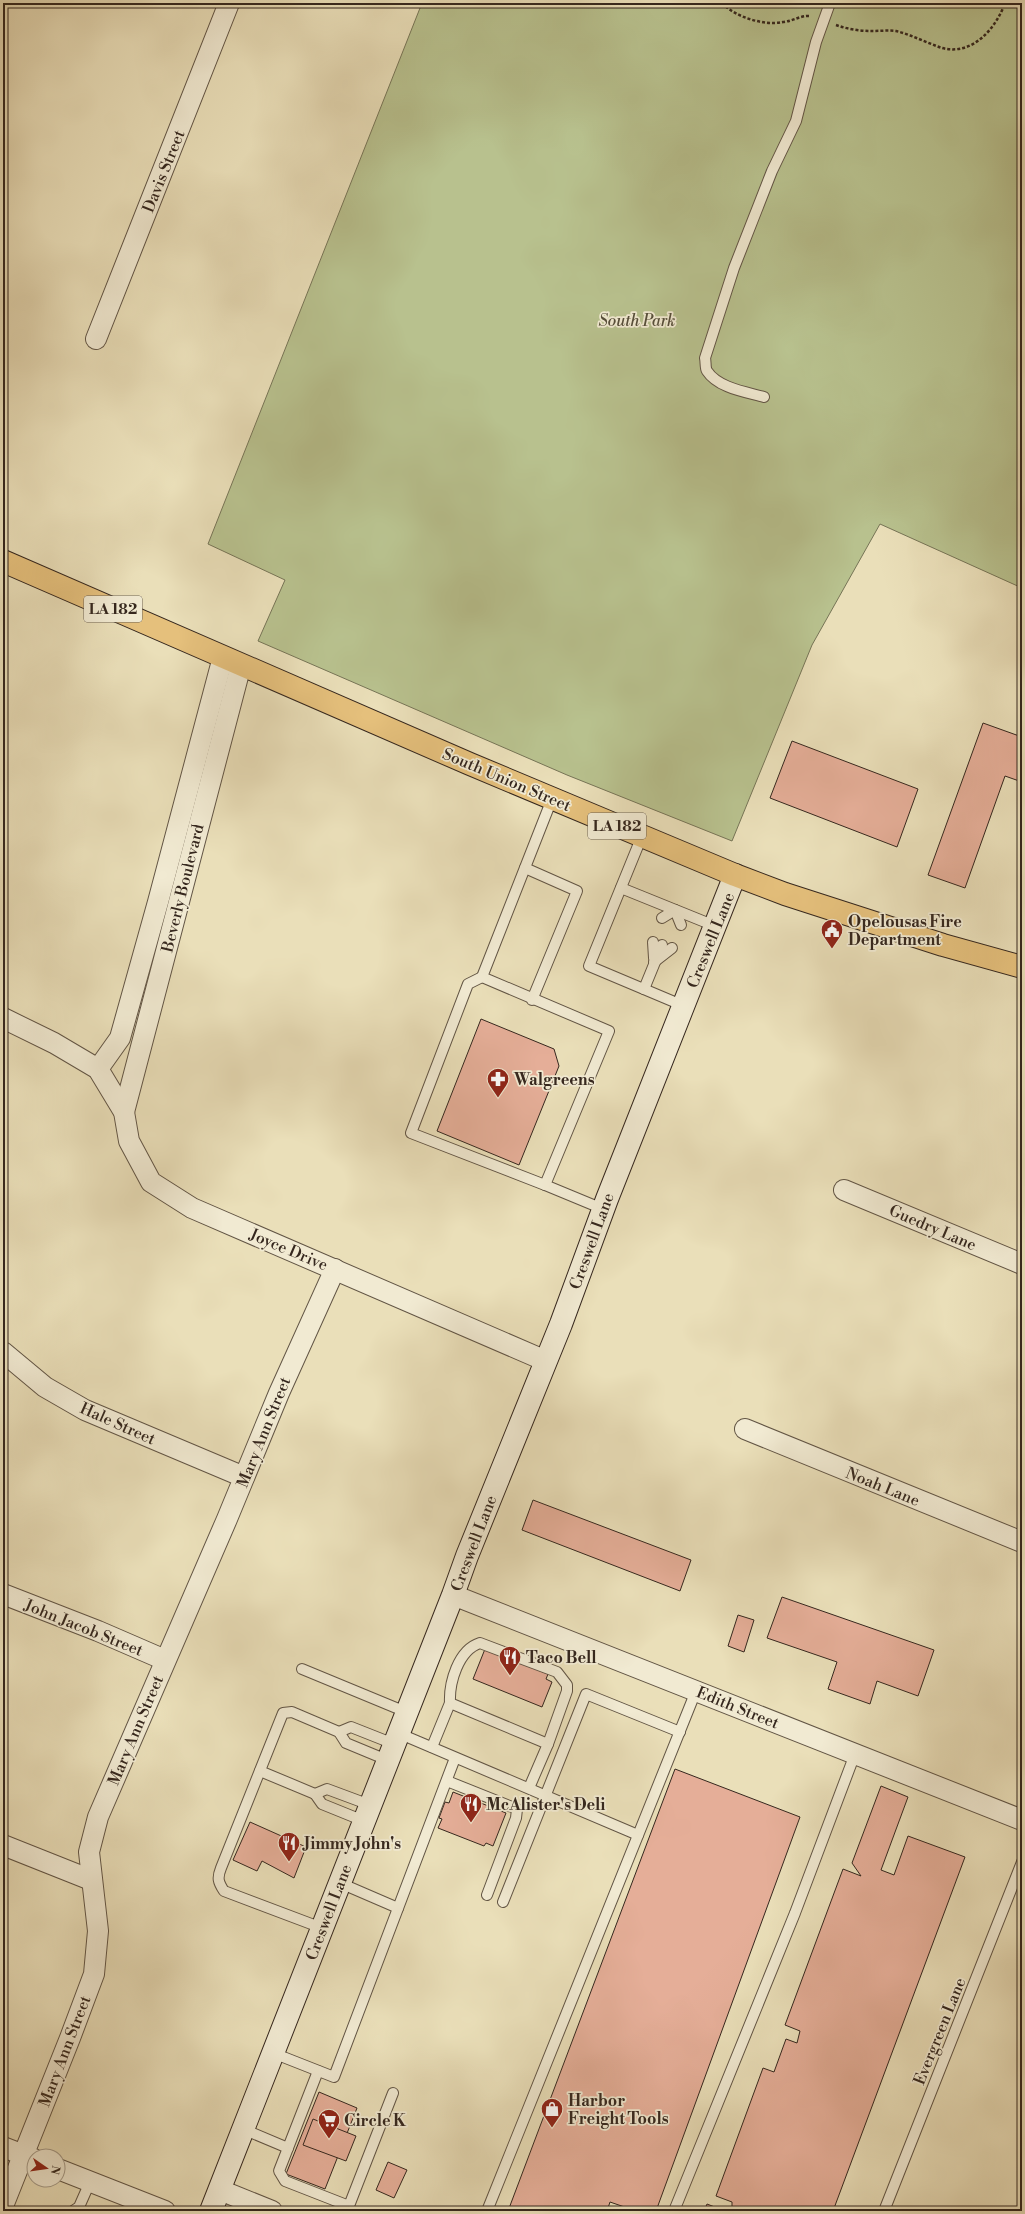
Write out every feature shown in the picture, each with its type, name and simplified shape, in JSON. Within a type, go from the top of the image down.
[{"type":"main road","name":"South Union Street","points":[[3,561],[232,661],[735,875],[786,894],[943,945],[1022,967]]},
{"type":"main road","name":"Creswell Lane","points":[[211,2211],[453,1595],[469,1549],[546,1361],[603,1209],[735,875]]},
{"type":"street","name":"Davis Street","points":[[96,339],[229,3]]},
{"type":"street","name":"Beverly Boulevard","points":[[98,1070],[120,1038],[158,902],[232,661]]},
{"type":"street","name":"Beverly Boulevard","points":[[124,1112],[194,841],[232,661]]},
{"type":"street","points":[[3,1018],[54,1043],[98,1070]]},
{"type":"street","points":[[120,1038],[143,1042]]},
{"type":"street","name":"Joyce Drive","points":[[98,1070],[124,1112],[129,1141],[150,1182],[192,1208],[546,1361]]},
{"type":"street","name":"Guedry Lane","points":[[844,1190],[1022,1264]]},
{"type":"street","name":"Mary Ann Street","points":[[32,2148],[94,1974],[98,1931],[89,1852],[98,1817],[244,1477],[278,1392],[335,1269]]},
{"type":"street","name":"Hale Street","points":[[3,1352],[45,1387],[85,1410],[244,1477]]},
{"type":"street","name":"Noah Lane","points":[[745,1429],[1022,1542]]},
{"type":"street","name":"John Jacob Street","points":[[3,1594],[98,1631],[165,1660]]},
{"type":"street","name":"Edith Street","points":[[453,1595],[1022,1820]]},
{"type":"street","points":[[3,1845],[91,1880]]},
{"type":"street","points":[[3,2147],[26,2156]]},
{"type":"street","name":"Mary Ann Street","points":[[3,2206],[26,2163]]},
{"type":"street","points":[[66,2172],[165,2211]]},
{"type":"street","points":[[220,2190],[272,2211]]},
{"type":"lane","points":[[764,397],[730,387],[716,379],[707,370],[705,358],[734,268],[772,171],[796,121],[830,3]]},
{"type":"lane","points":[[552,798],[482,977],[468,984],[411,1133],[603,1209]]},
{"type":"lane","points":[[642,836],[589,966],[684,1006]]},
{"type":"lane","points":[[525,868],[577,892],[532,1000]]},
{"type":"lane","points":[[621,888],[715,926]]},
{"type":"lane","points":[[666,920],[675,910]]},
{"type":"lane","points":[[675,910],[681,925]]},
{"type":"lane","points":[[644,989],[654,962],[657,943]]},
{"type":"lane","points":[[654,962],[672,948]]},
{"type":"lane","points":[[482,977],[532,1000],[609,1031],[545,1185]]},
{"type":"lane","points":[[432,1747],[450,1703],[452,1683],[462,1658],[473,1645],[480,1643],[557,1672],[567,1685],[567,1691],[548,1744],[529,1788]]},
{"type":"lane","points":[[302,1669],[406,1712]]},
{"type":"lane","points":[[487,2211],[696,1691]]},
{"type":"lane","points":[[503,1902],[586,1694],[680,1732]]},
{"type":"lane","points":[[450,1703],[548,1744]]},
{"type":"lane","points":[[322,1928],[224,1891],[219,1884],[218,1877],[221,1868],[283,1713],[286,1711],[339,1732],[346,1743],[432,1747],[638,1835]]},
{"type":"lane","points":[[339,1732],[351,1727],[393,1745]]},
{"type":"lane","points":[[674,2211],[795,1913],[855,1754]]},
{"type":"lane","points":[[273,2053],[334,2077],[455,1758]]},
{"type":"lane","points":[[260,1771],[315,1794],[322,1804],[367,1813]]},
{"type":"lane","points":[[447,1781],[516,1809],[516,1818],[487,1895]]},
{"type":"lane","points":[[315,1794],[327,1789],[367,1813]]},
{"type":"lane","name":"Evergreen Lane","points":[[884,2211],[1022,1862]]},
{"type":"lane","points":[[340,1883],[398,1908]]},
{"type":"lane","points":[[318,2071],[279,2171],[284,2181],[348,2209],[393,2093]]},
{"type":"lane","points":[[243,2129],[288,2148]]},
{"type":"lane","points":[[73,2211],[79,2207],[90,2182]]},
{"type":"path","points":[[722,3],[725,7],[751,19],[765,23],[786,22],[802,15],[814,16],[852,29],[896,31],[944,48],[955,49],[968,47],[992,30],[1000,18],[1006,3]]},
{"type":"green space","name":"South Park","points":[[422,3],[1022,3],[1022,588],[880,524],[812,645],[732,841],[567,775],[258,641],[285,580],[208,544]]},
{"type":"building","points":[[983,723],[1022,737],[1022,782],[1005,776],[965,888],[928,875]]},
{"type":"building","points":[[792,741],[918,789],[897,847],[770,798]]},
{"type":"building","name":"Walgreens","points":[[481,1019],[554,1049],[559,1066],[519,1165],[437,1131]]},
{"type":"building","points":[[533,1500],[691,1560],[680,1591],[522,1530]]},
{"type":"building","points":[[782,1597],[934,1650],[918,1696],[877,1681],[870,1704],[828,1689],[837,1662],[767,1638]]},
{"type":"building","points":[[738,1615],[754,1620],[744,1652],[728,1646]]},
{"type":"building","name":"Taco Bell","points":[[485,1649],[548,1674],[546,1679],[552,1682],[542,1707],[473,1679]]},
{"type":"building","points":[[675,1769],[800,1817],[656,2211],[636,2211],[610,2202],[607,2211],[508,2211]]},
{"type":"building","points":[[881,1786],[908,1797],[881,1870],[894,1875],[908,1836],[965,1857],[833,2211],[732,2211],[732,2202],[716,2196],[763,2068],[774,2072],[786,2039],[797,2043],[800,2031],[785,2025],[843,1869],[861,1876],[852,1863]]},
{"type":"building","name":"McAlister's Deli","points":[[453,1792],[506,1813],[493,1846],[486,1843],[484,1846],[438,1828],[442,1819],[439,1818],[445,1802],[449,1803]]},
{"type":"building","points":[[250,1822],[306,1847],[294,1878],[262,1861],[257,1871],[233,1860]]},
{"type":"building","name":"Circle K","points":[[319,2092],[357,2108],[325,2189],[286,2174]]},
{"type":"building","name":"Circle K","points":[[313,2119],[356,2136],[346,2161],[303,2145]]},
{"type":"building","points":[[388,2162],[407,2170],[394,2198],[376,2190]]},
{"type":"building","points":[[707,2204],[725,2211],[704,2211]]},
{"type":"place","name":"Opelousas Fire Department","points":[[832,950]]},
{"type":"place","name":"Walgreens","points":[[498,1098]]},
{"type":"place","name":"Taco Bell","points":[[510,1676]]},
{"type":"place","name":"McAlister's Deli","points":[[471,1824]]},
{"type":"place","name":"Jimmy John's","points":[[289,1862]]},
{"type":"place","name":"Harbor Freight Tools","points":[[552,2128]]},
{"type":"place","name":"Circle K","points":[[329,2140]]}]
